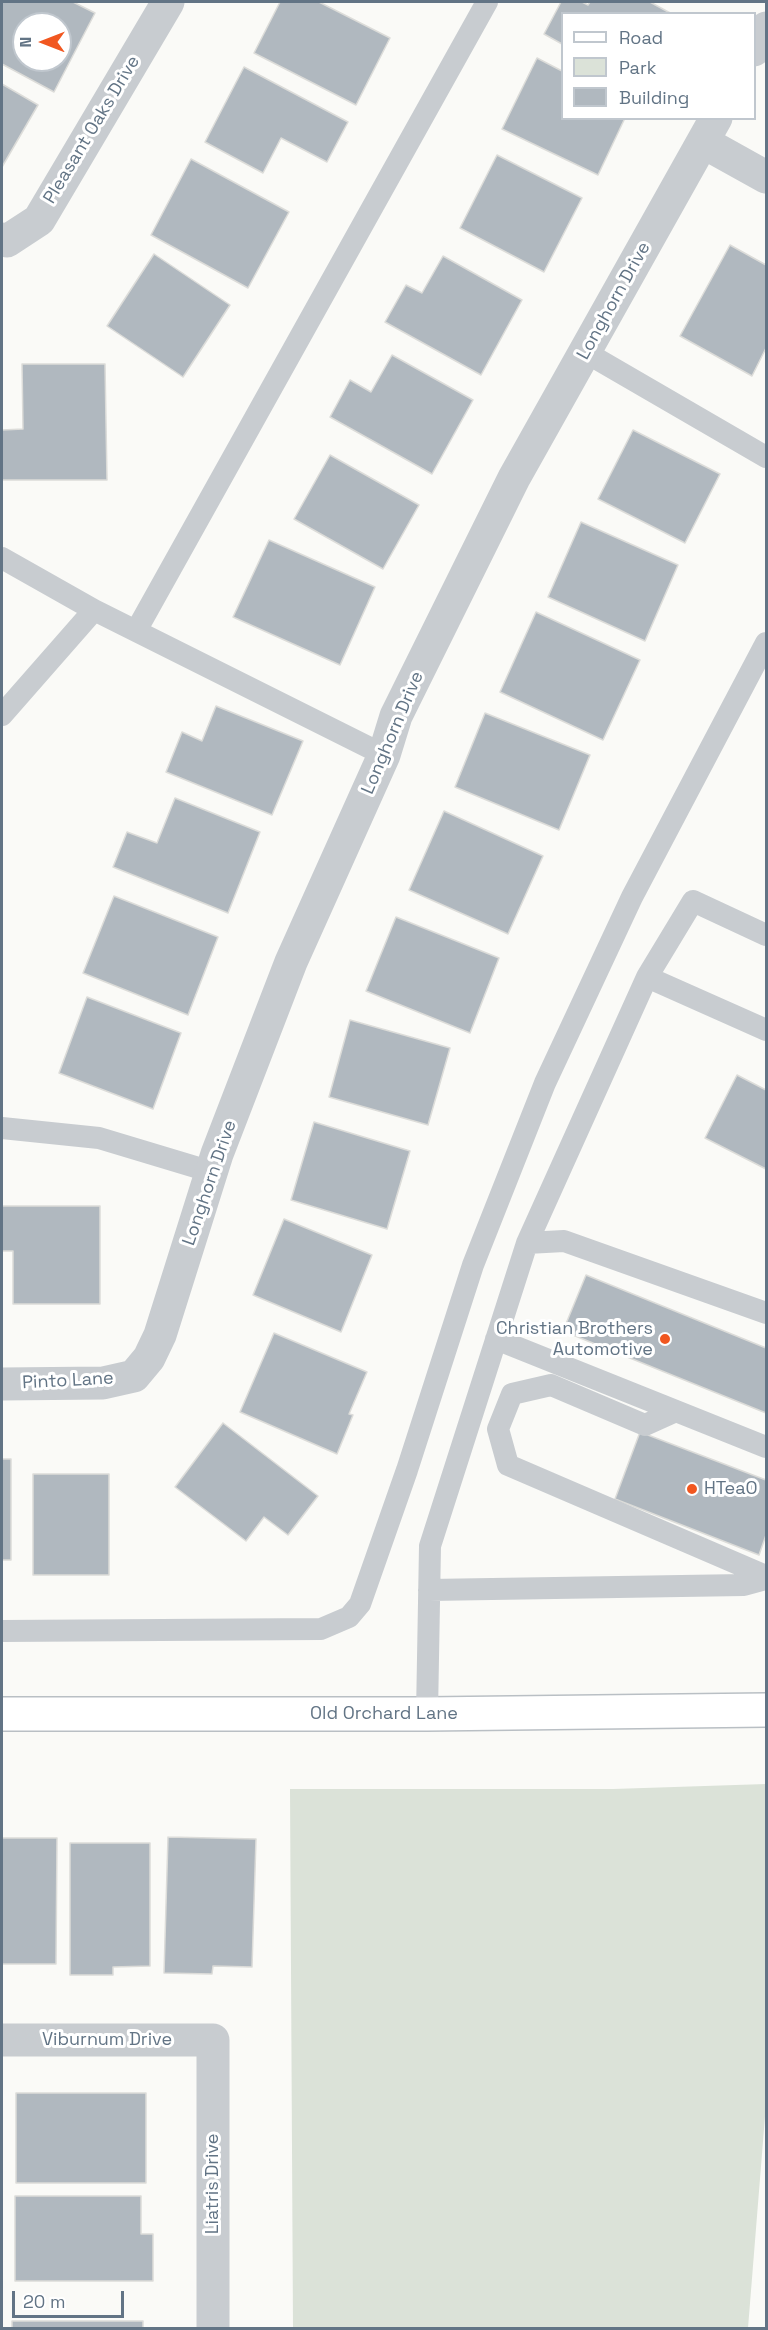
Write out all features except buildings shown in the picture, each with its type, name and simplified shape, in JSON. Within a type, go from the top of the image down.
[{"type":"street","name":"Pleasant Oaks Drive","points":[[2,238],[8,241],[39,220],[168,2]]},
{"type":"street","points":[[756,46],[766,28]]},
{"type":"street","points":[[710,130],[766,177]]},
{"type":"street","name":"Longhorn Drive","points":[[134,1376],[149,1358],[160,1335],[212,1172],[291,962],[384,755],[396,716],[514,478],[710,130]]},
{"type":"street","name":"Pinto Lane","points":[[2,1384],[103,1383],[134,1376]]},
{"type":"street","name":"Old Orchard Lane","points":[[2,1714],[427,1714],[766,1710]]},
{"type":"street","name":"Viburnum Drive","points":[[2,2040],[213,2040]]},
{"type":"street","name":"Liatris Drive","points":[[213,2040],[213,2328]]},
{"type":"lane","points":[[136,631],[487,2]]},
{"type":"lane","points":[[585,352],[766,457]]},
{"type":"lane","points":[[2,558],[94,610],[384,755]]},
{"type":"lane","points":[[2,716],[94,610]]},
{"type":"lane","points":[[2,1631],[321,1629],[349,1617],[360,1604],[404,1480],[473,1265],[545,1083],[632,897],[766,643]]},
{"type":"lane","points":[[427,1714],[430,1546],[527,1243],[647,977],[693,901],[766,935]]},
{"type":"lane","points":[[647,977],[766,1030]]},
{"type":"lane","points":[[2,1128],[99,1138],[212,1172]]},
{"type":"lane","points":[[527,1243],[564,1240],[766,1313]]},
{"type":"lane","points":[[496,1340],[766,1447]]},
{"type":"lane","points":[[676,1411],[645,1425],[551,1385],[512,1394],[498,1429],[508,1465],[766,1577]]},
{"type":"lane","points":[[429,1590],[744,1586],[766,1577]]},
{"type":"green space","points":[[766,1784],[766,2104],[748,2328],[293,2328],[290,1789],[613,1789]]},
{"type":"place","name":"Christian Brothers Automotive","points":[[665,1339]]},
{"type":"place","name":"HTeaO","points":[[692,1489]]}]
